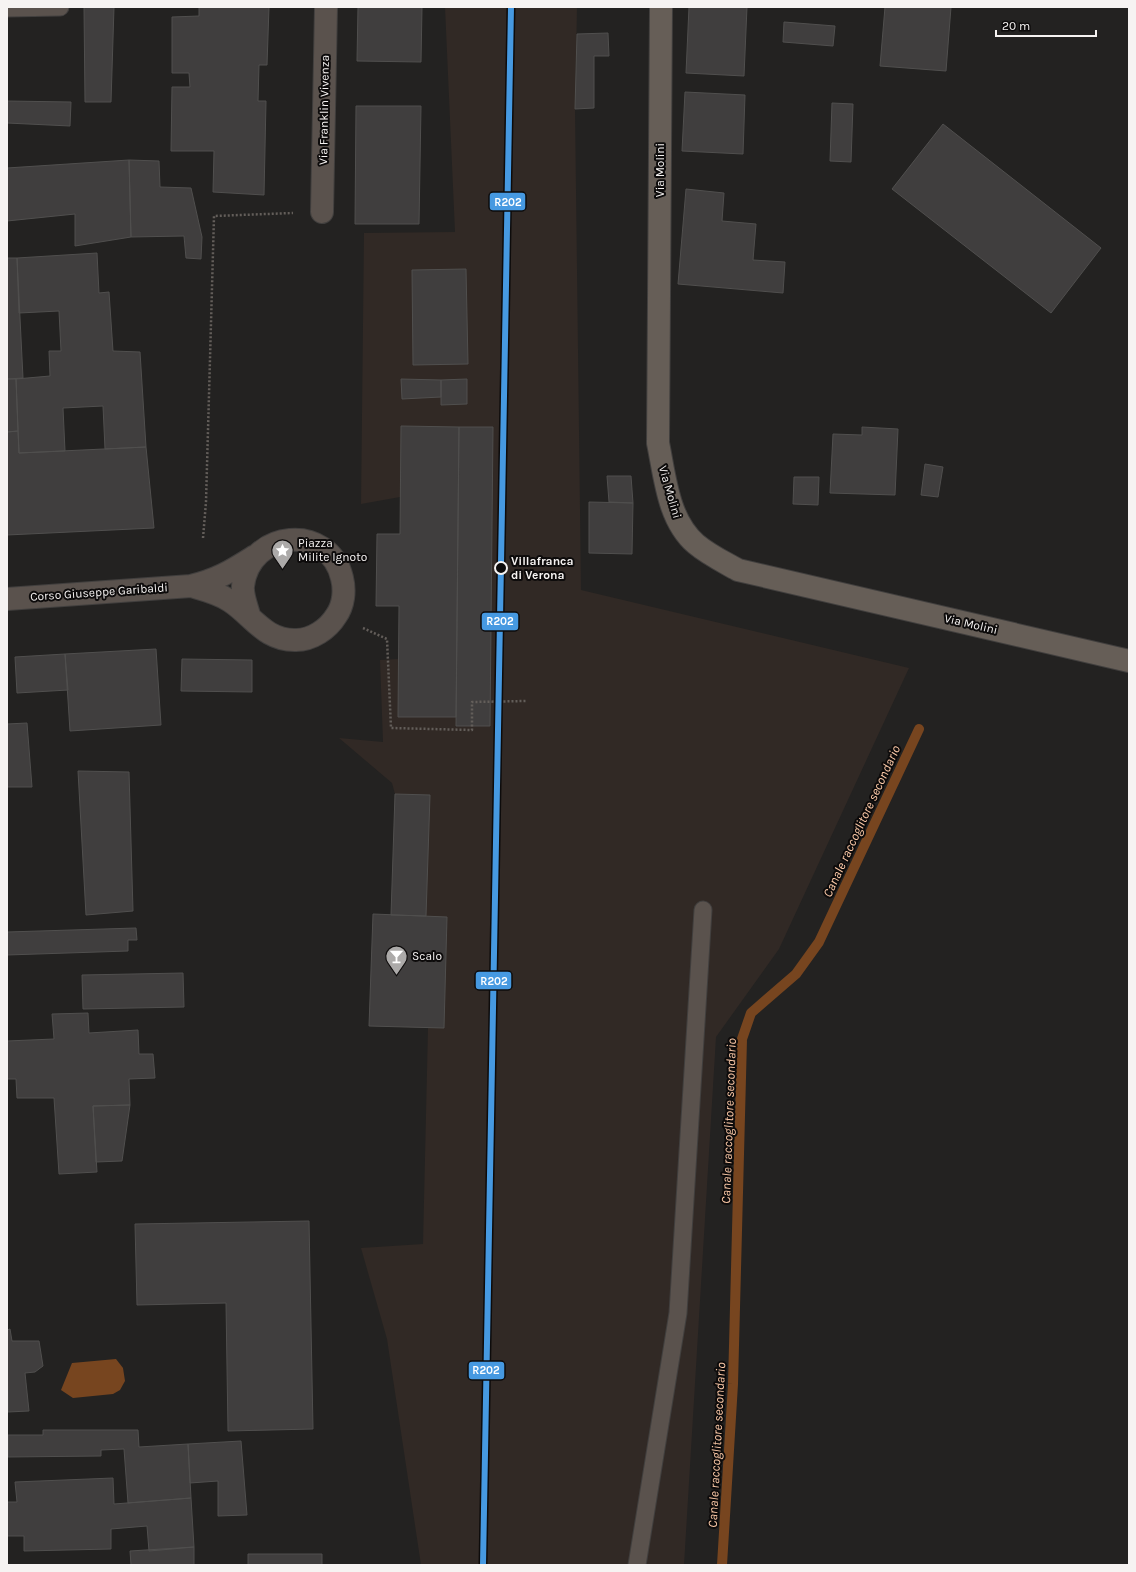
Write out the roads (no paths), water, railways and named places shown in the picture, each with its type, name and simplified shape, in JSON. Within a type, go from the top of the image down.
[{"type":"main road","name":"Via Molini","points":[[661,7],[658,443],[668,492],[678,522],[695,543],[713,557],[738,570],[1129,661]]},
{"type":"street","name":"Via Franklin Vivenza","points":[[322,212],[326,7]]},
{"type":"street","points":[[293,539],[308,541],[324,549],[331,555],[340,570],[344,587],[342,604],[337,616],[325,629],[314,636],[297,640],[278,638],[257,625],[249,615],[230,601],[214,592],[191,586],[212,581],[272,544],[293,539]]},
{"type":"street","points":[[249,615],[243,587],[247,570],[258,554]]},
{"type":"street","name":"Corso Giuseppe Garibaldi","points":[[7,599],[191,586]]},
{"type":"lane","points":[[7,8],[60,7]]},
{"type":"lane","points":[[637,1565],[678,1313],[703,910]]},
{"type":"waterway","name":"Canale raccoglitore secondario","points":[[722,1565],[733,1384],[742,1039],[751,1013],[796,974],[819,942],[919,729]]},
{"type":"place","name":"Villafranca di Verona","points":[[501,568]]},
{"type":"place","name":"Piazza Milite Ignoto","points":[[283,570]]},
{"type":"place","name":"Scalo","points":[[396,976]]}]
